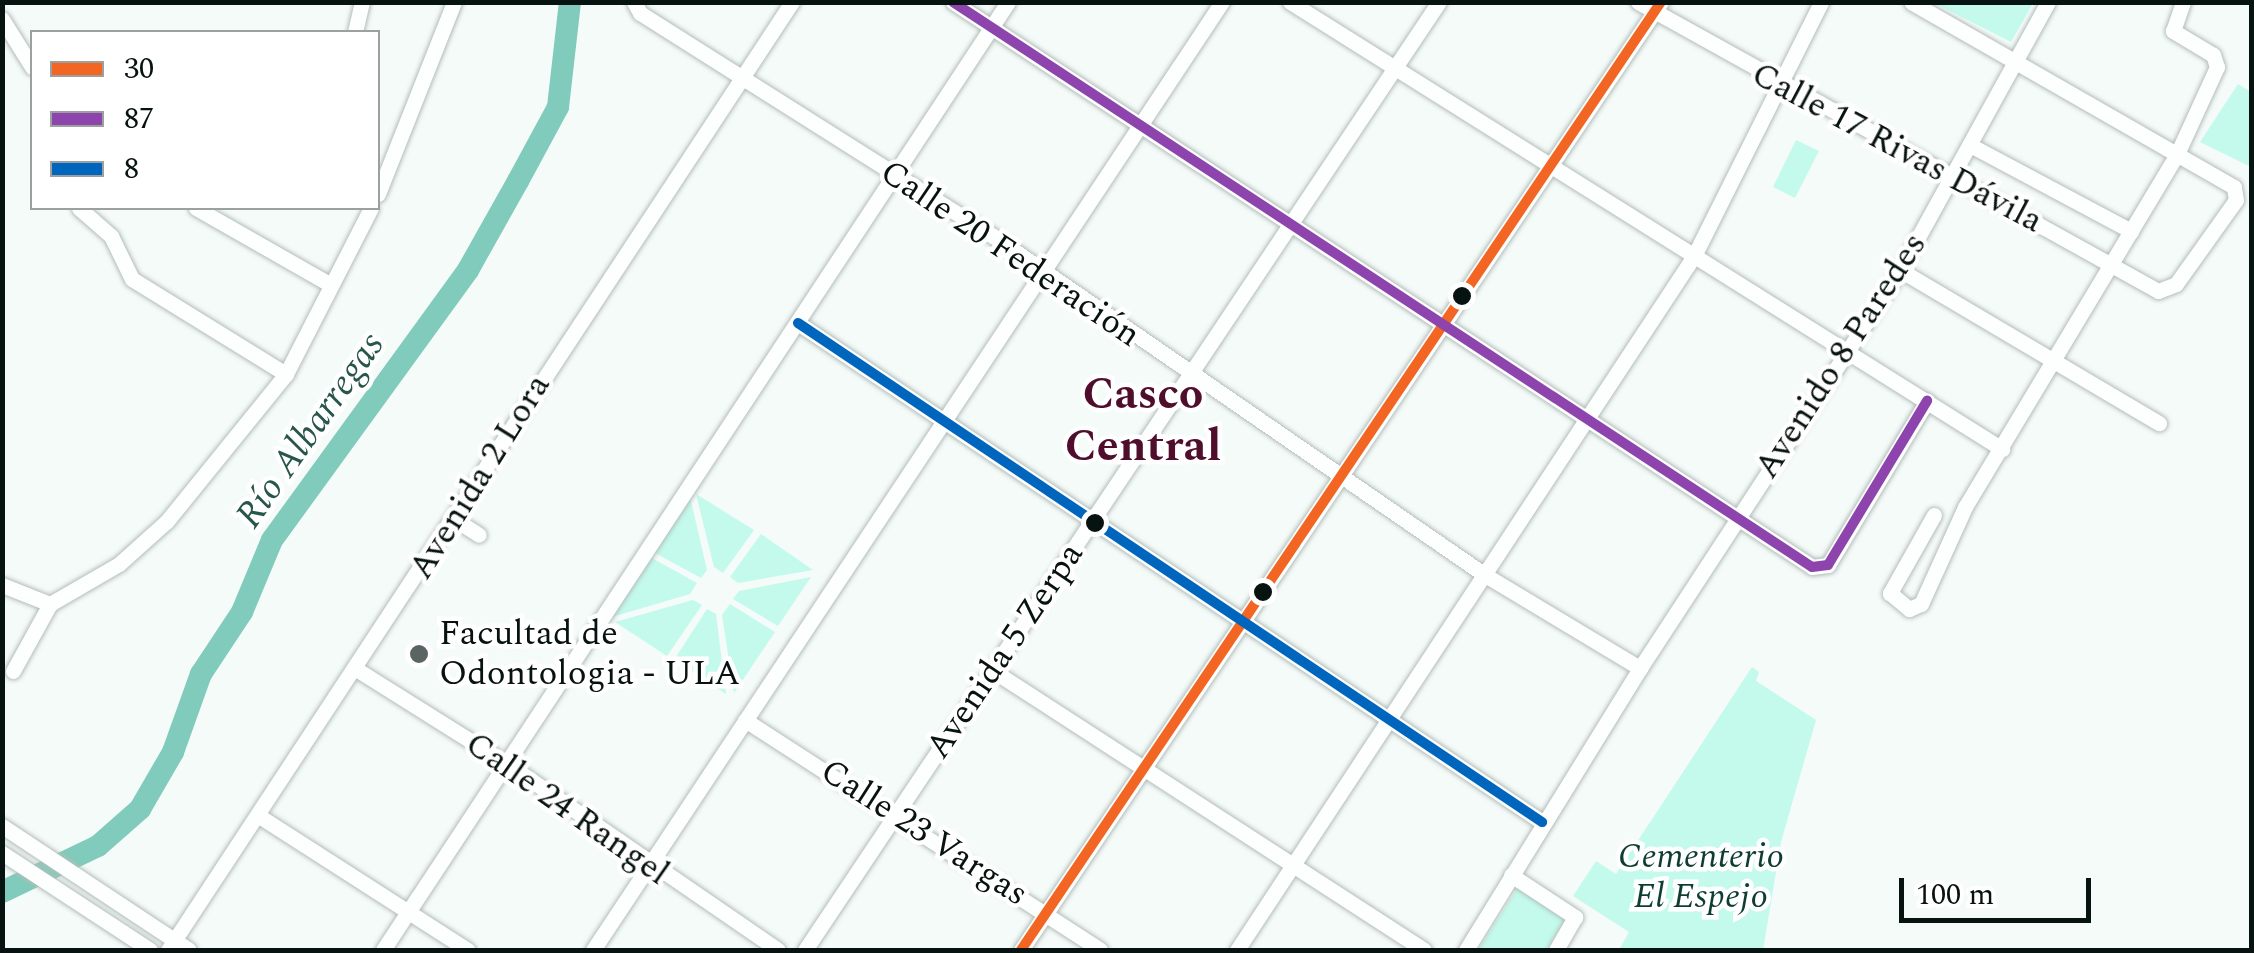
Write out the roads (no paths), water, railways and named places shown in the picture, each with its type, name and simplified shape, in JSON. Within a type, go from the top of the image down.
[{"type":"street","points":[[355,30],[362,2]]},
{"type":"street","points":[[380,189],[454,2]]},
{"type":"street","name":"Calle 20 Federación","points":[[634,2],[640,13],[1044,271],[1190,376],[1484,575],[1640,668]]},
{"type":"street","name":"Avenida 2 Lora","points":[[178,948],[259,816],[456,520],[545,373],[792,2]]},
{"type":"street","points":[[954,2],[1812,567],[1828,564],[1926,401]]},
{"type":"street","points":[[383,950],[1008,2]]},
{"type":"street","points":[[593,950],[1222,2]]},
{"type":"street","points":[[1290,2],[1394,72],[2002,449]]},
{"type":"street","name":"Avenida 5 Zerpa","points":[[805,950],[1294,224],[1438,2]]},
{"type":"street","name":"Calle 17 Rivas Dávila","points":[[1638,2],[1657,7],[1779,86],[2158,291],[2176,284],[2237,195],[2178,152]]},
{"type":"street","points":[[1237,950],[1694,256],[1821,2]]},
{"type":"street","points":[[1911,2],[2178,152]]},
{"type":"street","name":"Avenido 8 Paredes","points":[[1466,950],[1640,668],[1900,270],[2048,2]]},
{"type":"street","points":[[1934,515],[1890,593],[1909,609],[1922,604],[1960,516],[2002,449],[2050,358],[2178,152],[2218,62],[2173,31],[2184,2]]},
{"type":"street","points":[[1021,950],[1146,769],[1337,474],[1657,7]]},
{"type":"street","points":[[2,19],[30,64]]},
{"type":"street","points":[[1970,145],[2131,231]]},
{"type":"street","points":[[81,210],[111,236],[132,280],[286,374]]},
{"type":"street","points":[[200,210],[332,285]]},
{"type":"street","points":[[12,671],[50,604],[119,564],[167,521],[286,374],[370,210]]},
{"type":"street","points":[[1900,270],[2159,423]]},
{"type":"street","points":[[798,323],[1243,619],[1387,722],[1542,822]]},
{"type":"street","points":[[456,520],[479,534]]},
{"type":"street","points":[[2,585],[50,604]]},
{"type":"street","name":"Calle 24 Rangel","points":[[356,669],[506,763],[648,866],[778,950]]},
{"type":"street","points":[[994,672],[1424,950]]},
{"type":"street","name":"Calle 23 Vargas","points":[[745,720],[1100,950]]},
{"type":"street","points":[[259,816],[468,950]]},
{"type":"street","points":[[2,826],[124,906],[178,948]]},
{"type":"street","points":[[2,854],[150,950]]},
{"type":"street","points":[[1510,876],[1575,916],[1556,950]]},
{"type":"waterway","name":"Río Albarregas","points":[[2,892],[98,846],[140,809],[173,752],[201,674],[242,612],[272,540],[468,270],[558,107],[570,2]]},
{"type":"place","name":"Facultad de Odontologia - ULA","points":[[419,654]]},
{"type":"district","name":"Casco Central","points":[[1143,421]]},
{"type":"park label","name":"Cementerio El Espejo","points":[[1701,877]]}]
